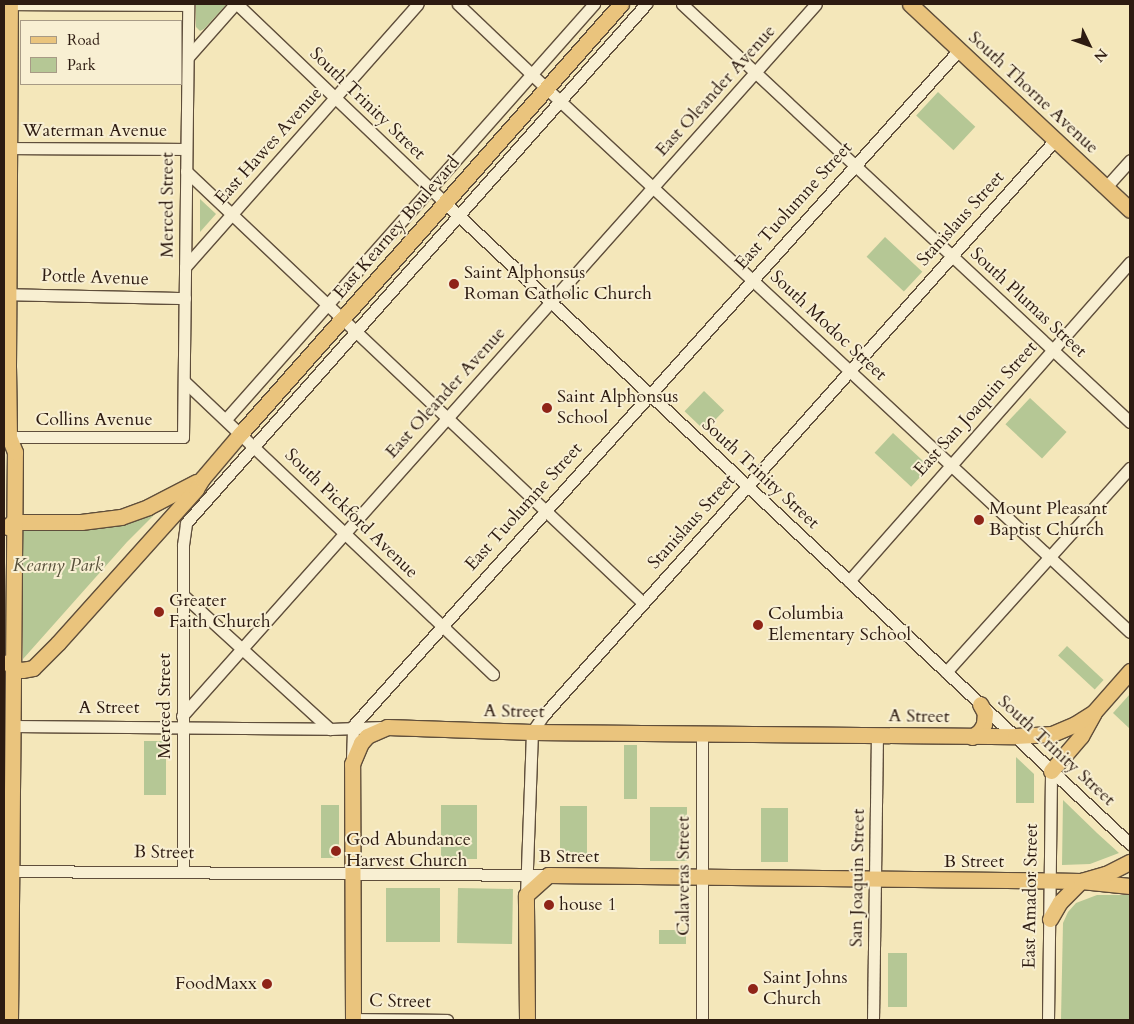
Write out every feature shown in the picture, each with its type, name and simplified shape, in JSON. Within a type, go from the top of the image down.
[{"type":"main road","points":[[8,1018],[8,871],[14,668],[9,527],[15,452],[5,441],[6,148],[10,4]]},
{"type":"main road","name":"East Kearney Boulevard","points":[[14,668],[22,670],[33,668],[58,643],[196,489],[202,479],[241,433],[444,202],[621,4]]},
{"type":"main road","name":"South Thorne Avenue","points":[[910,4],[1130,210]]},
{"type":"main road","name":"East Kearney Boulevard","points":[[9,527],[121,517],[155,504],[202,479]]},
{"type":"main road","points":[[4,639],[6,659],[14,668]]},
{"type":"main road","points":[[12,704],[20,689],[58,643]]},
{"type":"main road","points":[[1051,771],[1081,736],[1094,712],[1130,671]]},
{"type":"main road","points":[[972,737],[980,731],[984,724],[985,713],[980,704]]},
{"type":"main road","points":[[1014,736],[1052,734],[1075,724],[1094,712]]},
{"type":"main road","points":[[353,1020],[354,875],[352,764],[367,736],[386,727]]},
{"type":"main road","name":"A Street","points":[[386,727],[532,732],[1014,736]]},
{"type":"main road","name":"B Street","points":[[548,875],[1050,881],[1080,880],[1106,874],[1130,862]]},
{"type":"main road","points":[[527,1020],[526,895],[548,875]]},
{"type":"main road","points":[[1050,919],[1060,902],[1080,880],[1130,886]]},
{"type":"street","points":[[4,4],[188,4]]},
{"type":"street","name":"Merced Street","points":[[184,437],[188,4]]},
{"type":"street","points":[[188,57],[236,4]]},
{"type":"street","name":"South Trinity Street","points":[[236,4],[444,202],[1130,844]]},
{"type":"street","name":"East Hawes Avenue","points":[[185,267],[418,4]]},
{"type":"street","name":"South Modoc Street","points":[[458,4],[559,101],[1130,632]]},
{"type":"street","name":"East Kearney Boulevard","points":[[226,419],[594,4]]},
{"type":"street","name":"East Kearney Boulevard","points":[[254,446],[646,4]]},
{"type":"street","name":"South Plumas Street","points":[[682,4],[1130,422]]},
{"type":"street","name":"East Oleander Avenue","points":[[182,721],[345,533],[816,4]]},
{"type":"street","name":"East Tuolumne Street","points":[[353,726],[959,50]]},
{"type":"street","name":"Stanislaus Street","points":[[532,732],[542,717],[1055,140]]},
{"type":"street","name":"Waterman Avenue","points":[[6,148],[186,149]]},
{"type":"street","points":[[1106,187],[1130,160]]},
{"type":"street","points":[[186,171],[643,603]]},
{"type":"street","name":"East San Joaquin Street","points":[[849,581],[950,464],[1130,262]]},
{"type":"street","name":"Pottle Avenue","points":[[6,294],[185,298]]},
{"type":"street","name":"South Pickford Avenue","points":[[184,381],[493,674]]},
{"type":"street","name":"Collins Avenue","points":[[5,441],[184,437]]},
{"type":"street","name":"Merced Street","points":[[183,872],[184,531],[190,518],[254,446]]},
{"type":"street","points":[[946,672],[1130,468]]},
{"type":"street","points":[[183,595],[244,648],[330,729]]},
{"type":"street","name":"A Street","points":[[12,726],[182,721],[330,729],[353,726],[386,727]]},
{"type":"street","points":[[352,764],[353,726]]},
{"type":"street","points":[[526,895],[532,732]]},
{"type":"street","name":"Calaveras Street","points":[[702,732],[702,1020]]},
{"type":"street","name":"San Joaquin Street","points":[[873,1020],[877,736]]},
{"type":"street","name":"East Amador Street","points":[[1048,1020],[1051,771]]},
{"type":"street","name":"B Street","points":[[8,871],[548,875]]},
{"type":"street","name":"C Street","points":[[353,1020],[447,1020]]},
{"type":"green space","points":[[196,4],[225,4],[225,6],[200,31],[196,27]]},
{"type":"green space","points":[[938,92],[975,127],[953,150],[916,115]]},
{"type":"green space","points":[[200,199],[216,214],[200,232]]},
{"type":"green space","points":[[885,237],[922,272],[904,292],[867,257]]},
{"type":"green space","points":[[704,391],[724,410],[705,431],[685,411]]},
{"type":"green space","points":[[1030,398],[1067,432],[1042,458],[1005,424]]},
{"type":"green space","points":[[893,433],[930,467],[911,487],[875,453]]},
{"type":"green space","name":"Kearny Park","points":[[156,513],[127,542],[23,659],[23,529],[109,527]]},
{"type":"green space","points":[[1067,646],[1104,680],[1095,690],[1058,656]]},
{"type":"green space","points":[[1130,694],[1130,729],[1113,713]]},
{"type":"green space","points":[[144,741],[166,741],[166,795],[144,795]]},
{"type":"green space","points":[[624,745],[637,745],[637,799],[624,799]]},
{"type":"green space","points":[[1016,757],[1034,774],[1034,803],[1016,803]]},
{"type":"green space","points":[[1063,800],[1119,853],[1090,864],[1062,865]]},
{"type":"green space","points":[[321,805],[339,805],[339,858],[321,858]]},
{"type":"green space","points":[[441,805],[477,805],[477,859],[441,859]]},
{"type":"green space","points":[[560,806],[587,806],[587,860],[560,860]]},
{"type":"green space","points":[[650,807],[687,807],[687,861],[650,861]]},
{"type":"green space","points":[[761,808],[788,808],[788,862],[761,862]]},
{"type":"green space","points":[[386,888],[440,888],[440,942],[386,942]]},
{"type":"green space","points":[[458,888],[513,889],[512,944],[457,943]]},
{"type":"green space","points":[[1097,895],[1130,895],[1130,1020],[1061,1020],[1063,923],[1068,912],[1076,903]]},
{"type":"green space","points":[[659,930],[686,930],[686,944],[659,944]]},
{"type":"green space","points":[[888,953],[907,953],[907,1007],[888,1007]]},
{"type":"place","name":"Saint Alphonsus Roman Catholic Church","points":[[454,284]]},
{"type":"place","name":"Saint Alphonsus School","points":[[547,408]]},
{"type":"place","name":"Mount Pleasant Baptist Church","points":[[979,520]]},
{"type":"place","name":"Greater Faith Church","points":[[159,612]]},
{"type":"place","name":"Columbia Elementary School","points":[[758,625]]},
{"type":"place","name":"God Abundance Harvest Church","points":[[336,851]]},
{"type":"place","name":"house 1","points":[[549,905]]},
{"type":"place","name":"FoodMaxx","points":[[267,984]]},
{"type":"place","name":"Saint Johns Church","points":[[753,989]]}]
